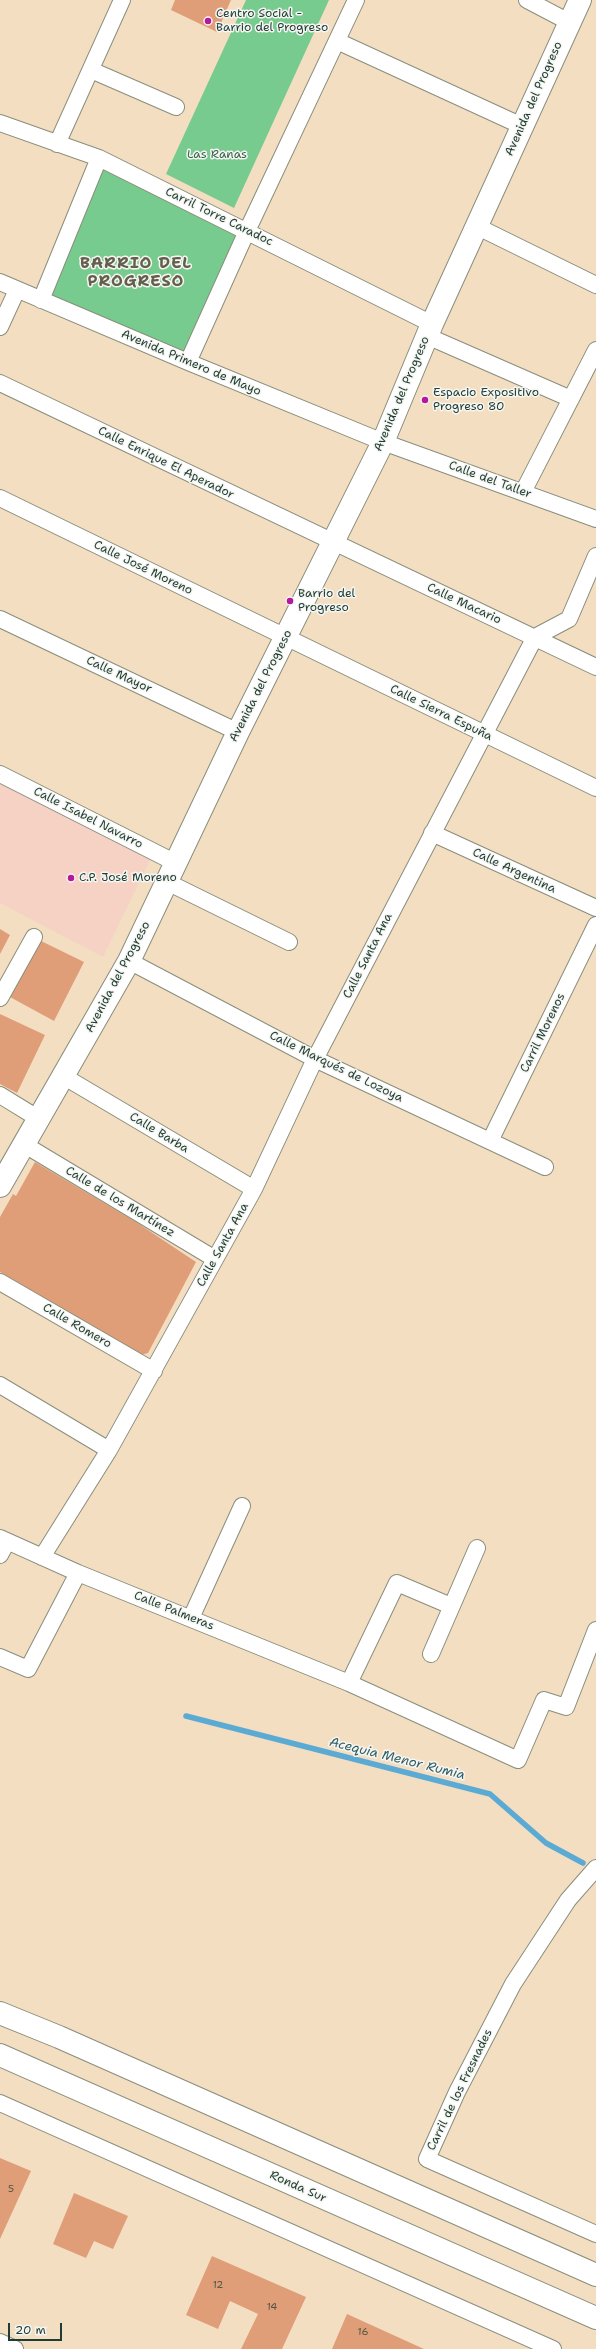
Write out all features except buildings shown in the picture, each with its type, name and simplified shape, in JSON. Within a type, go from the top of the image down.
[{"type":"main road","name":"Avenida del Progreso","points":[[0,1186],[25,1145],[129,961],[238,732],[383,442],[429,330],[580,0]]},
{"type":"main road","points":[[0,2013],[67,2040],[596,2274]]},
{"type":"main road","name":"Ronda Sur","points":[[0,2055],[596,2319]]},
{"type":"street","points":[[57,144],[122,0]]},
{"type":"street","points":[[188,362],[247,231],[356,0]]},
{"type":"street","points":[[527,0],[569,22]]},
{"type":"street","points":[[337,41],[522,126]]},
{"type":"street","points":[[91,70],[176,107]]},
{"type":"street","name":"Carril Torre Caradoc","points":[[0,123],[99,158],[247,231],[429,330],[571,399]]},
{"type":"street","points":[[41,300],[99,158]]},
{"type":"street","points":[[476,226],[596,285]]},
{"type":"street","name":"Avenida Primero de Mayo","points":[[0,282],[188,362],[383,442]]},
{"type":"street","points":[[0,327],[17,290]]},
{"type":"street","points":[[523,492],[596,350]]},
{"type":"street","name":"Calle Enrique El Aperador","points":[[0,383],[332,543]]},
{"type":"street","name":"Calle del Taller","points":[[383,442],[596,519]]},
{"type":"street","name":"Calle José Moreno","points":[[0,498],[286,637]]},
{"type":"street","name":"Calle Macario","points":[[332,543],[596,667]]},
{"type":"street","points":[[534,637],[569,619],[596,556]]},
{"type":"street","name":"Calle Mayor","points":[[0,619],[238,732]]},
{"type":"street","name":"Calle Sierra Espuña","points":[[286,637],[486,730],[596,788]]},
{"type":"street","name":"Calle Santa Ana","points":[[42,1557],[109,1450],[254,1189],[315,1059],[534,637]]},
{"type":"street","name":"Calle Isabel Navarro","points":[[0,774],[171,872],[289,942]]},
{"type":"street","name":"Calle Argentina","points":[[432,833],[596,908]]},
{"type":"street","name":"Carril Morenos","points":[[490,1141],[596,925]]},
{"type":"street","points":[[0,998],[34,937]]},
{"type":"street","name":"Calle Marqués de Lozoya","points":[[129,961],[315,1059],[545,1167]]},
{"type":"street","name":"Calle Barba","points":[[63,1076],[254,1189]]},
{"type":"street","points":[[0,1095],[39,1119]]},
{"type":"street","name":"Calle de los Martínez","points":[[25,1145],[215,1259]]},
{"type":"street","name":"Calle Romero","points":[[0,1282],[154,1371]]},
{"type":"street","points":[[0,1385],[109,1450]]},
{"type":"street","points":[[191,1618],[242,1506]]},
{"type":"street","name":"Calle Palmeras","points":[[2,1545],[42,1557],[349,1683],[518,1760],[544,1700],[566,1707],[596,1630]]},
{"type":"street","points":[[431,1654],[477,1548]]},
{"type":"street","points":[[0,1658],[28,1669],[78,1573]]},
{"type":"street","points":[[349,1683],[397,1583],[451,1606]]},
{"type":"street","name":"Carril de los Fresnades","points":[[596,1868],[568,1900],[513,1984],[458,2092],[427,2159],[596,2234]]},
{"type":"street","points":[[0,2103],[553,2349]]},
{"type":"shaded area","name":"C.P. José Moreno","points":[[0,774],[154,852],[103,957],[0,903]]},
{"type":"green space","name":"Las Ranas","points":[[246,0],[329,0],[234,208],[166,174]]},
{"type":"green space","points":[[99,158],[247,231],[188,362],[41,300]]},
{"type":"waterway","name":"Acequia Menor Rumia","points":[[186,1716],[490,1794],[546,1843],[583,1863]]},
{"type":"place","name":"Centro Social - Barrio del Progreso","points":[[208,21]]},
{"type":"place","name":"Espacio Expositivo Progreso 80","points":[[425,400]]},
{"type":"place","name":"Barrio del Progreso","points":[[290,601]]},
{"type":"place","name":"C.P. José Moreno","points":[[71,878]]},
{"type":"district","name":"BARRIO DEL PROGRESO","points":[[136,273]]}]
